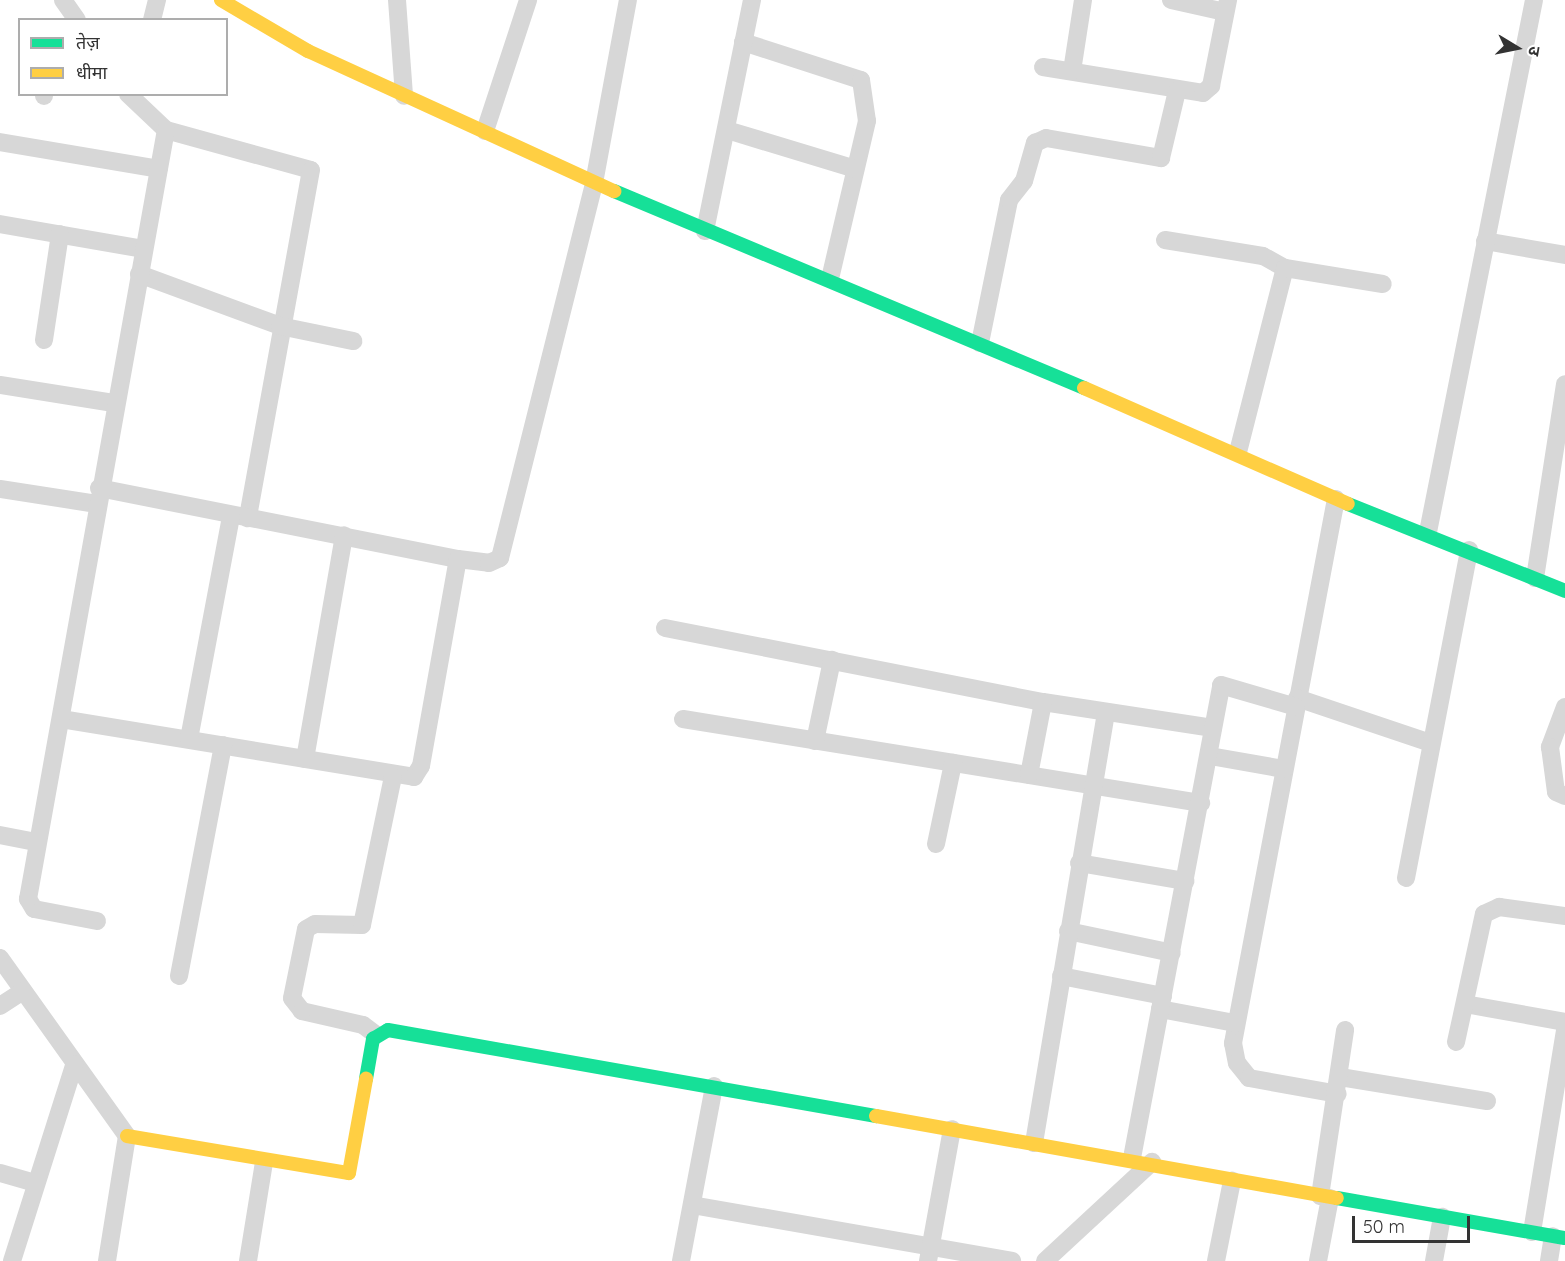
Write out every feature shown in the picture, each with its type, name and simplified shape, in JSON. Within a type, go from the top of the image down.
[{"type":"street","points":[[152,18],[157,0]]},
{"type":"street","points":[[221,0],[308,51],[404,96],[485,130],[594,183],[705,231],[830,279],[1238,452],[1336,499],[1428,532],[1565,591]]},
{"type":"street","points":[[397,0],[404,96]]},
{"type":"street","points":[[485,130],[528,0]]},
{"type":"street","points":[[0,489],[98,496],[240,517],[489,563],[507,547],[594,183],[628,0]]},
{"type":"street","points":[[705,231],[752,0]]},
{"type":"street","points":[[1072,72],[1083,0]]},
{"type":"street","points":[[1043,67],[1177,91],[1209,91],[1227,6],[1171,0]]},
{"type":"street","points":[[1428,532],[1534,0]]},
{"type":"street","points":[[63,7],[75,18]]},
{"type":"street","points":[[743,42],[858,75],[868,108],[830,279]]},
{"type":"street","points":[[980,343],[1009,200],[1024,182],[1035,143],[1046,138],[1161,158],[1177,91]]},
{"type":"street","points":[[131,96],[166,130],[311,171],[240,517],[189,739]]},
{"type":"street","points":[[97,921],[30,907],[36,842],[61,719],[114,403],[166,130]]},
{"type":"street","points":[[727,130],[855,169]]},
{"type":"street","points":[[0,142],[159,169]]},
{"type":"street","points":[[0,224],[144,249]]},
{"type":"street","points":[[45,340],[60,234]]},
{"type":"street","points":[[1166,240],[1263,256],[1285,268],[1383,284]]},
{"type":"street","points":[[1485,241],[1565,255]]},
{"type":"street","points":[[1238,452],[1285,268]]},
{"type":"street","points":[[139,274],[280,326],[353,341]]},
{"type":"street","points":[[1535,578],[1565,384]]},
{"type":"street","points":[[0,386],[114,403]]},
{"type":"street","points":[[1336,499],[1233,1043],[1243,1074],[1487,1101]]},
{"type":"street","points":[[305,759],[344,535]]},
{"type":"street","points":[[1407,878],[1469,550]]},
{"type":"street","points":[[61,719],[305,759],[393,777],[419,774],[458,559]]},
{"type":"street","points":[[665,628],[1043,702],[1213,728]]},
{"type":"street","points":[[815,741],[832,660]]},
{"type":"street","points":[[1132,1158],[1210,756],[1221,685],[1297,703],[1431,743]]},
{"type":"street","points":[[1029,775],[1043,702]]},
{"type":"street","points":[[1565,707],[1550,747],[1559,761],[1556,792],[1565,796]]},
{"type":"street","points":[[1034,1143],[1106,712]]},
{"type":"street","points":[[683,720],[1201,803]]},
{"type":"street","points":[[179,976],[223,745]]},
{"type":"street","points":[[1210,756],[1284,769]]},
{"type":"street","points":[[936,844],[953,763]]},
{"type":"street","points":[[393,777],[362,925],[306,929],[292,998],[302,1011],[375,1034],[388,1030],[446,1038],[952,1129],[1132,1158],[1232,1181],[1559,1237],[1549,1261]]},
{"type":"street","points":[[0,835],[36,842]]},
{"type":"street","points":[[1079,863],[1185,881]]},
{"type":"street","points":[[1456,1042],[1479,924],[1489,909],[1565,916]]},
{"type":"street","points":[[1068,931],[1172,953]]},
{"type":"street","points":[[0,958],[74,1065],[127,1136],[264,1162],[349,1173],[375,1034]]},
{"type":"street","points":[[1061,976],[1235,1023]]},
{"type":"street","points":[[0,1006],[23,991]]},
{"type":"street","points":[[1465,1004],[1565,1022]]},
{"type":"street","points":[[1318,1261],[1345,1030]]},
{"type":"street","points":[[1533,1232],[1557,1126],[1565,1031]]},
{"type":"street","points":[[12,1261],[74,1065]]},
{"type":"street","points":[[681,1261],[714,1086]]},
{"type":"street","points":[[929,1252],[952,1129]]},
{"type":"street","points":[[107,1261],[127,1136]]},
{"type":"street","points":[[249,1261],[264,1162]]},
{"type":"street","points":[[1045,1261],[1152,1162]]},
{"type":"street","points":[[0,1173],[36,1183]]},
{"type":"street","points":[[1216,1261],[1232,1181]]},
{"type":"street","points":[[692,1205],[929,1252],[1012,1261]]},
{"type":"street","points":[[1434,1261],[1442,1217]]},
{"type":"traffic: fast","points":[[614,191],[1084,388]]},
{"type":"traffic: fast","points":[[1348,504],[1565,591]]},
{"type":"traffic: fast","points":[[366,1079],[373,1039],[388,1030],[876,1116]]},
{"type":"traffic: fast","points":[[1337,1198],[1565,1238]]},
{"type":"traffic: slow","points":[[221,0],[308,51],[614,191]]},
{"type":"traffic: slow","points":[[1084,388],[1348,504]]},
{"type":"traffic: slow","points":[[127,1136],[349,1173],[366,1079]]},
{"type":"traffic: slow","points":[[876,1116],[1337,1198]]}]
